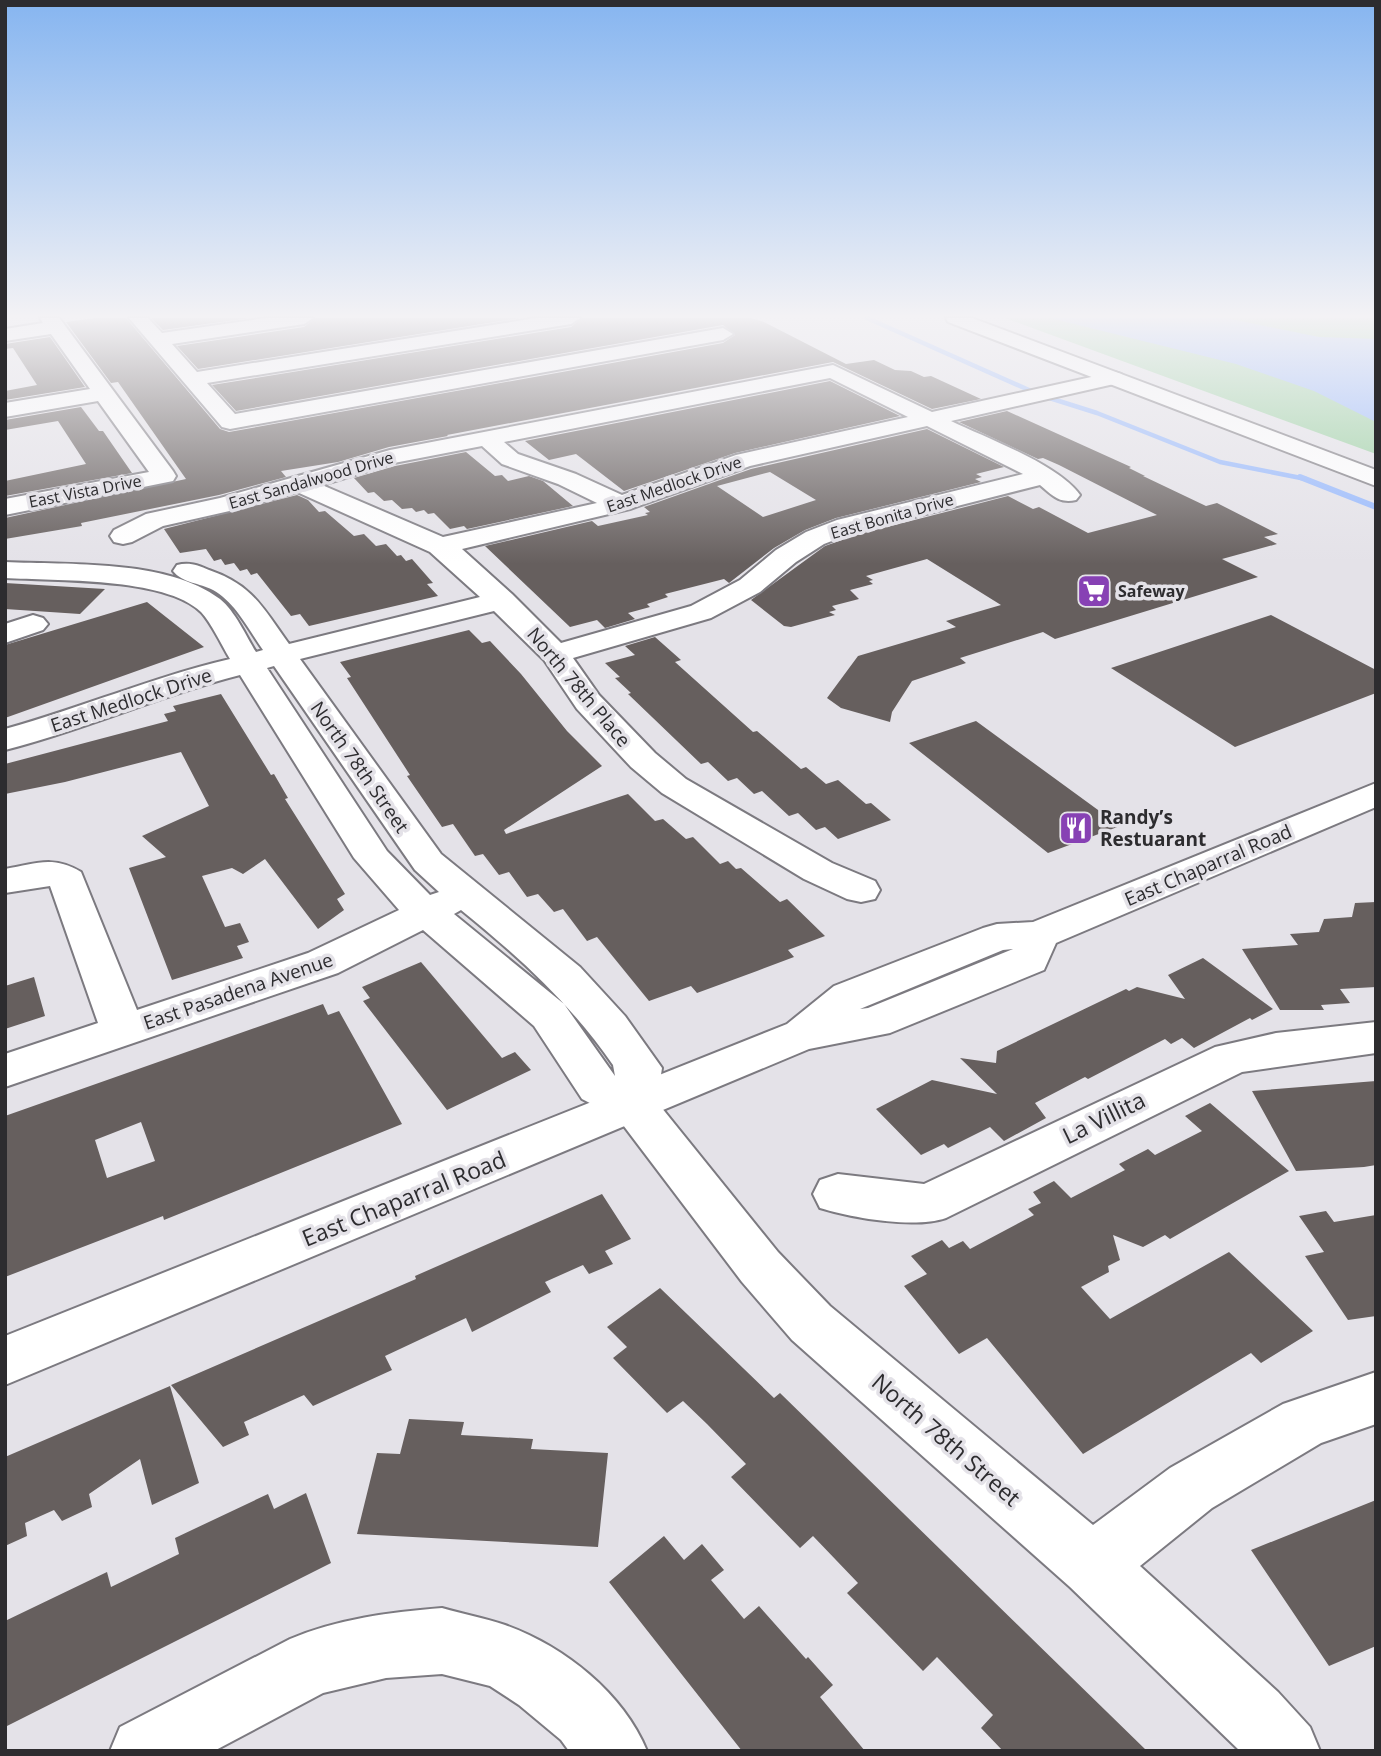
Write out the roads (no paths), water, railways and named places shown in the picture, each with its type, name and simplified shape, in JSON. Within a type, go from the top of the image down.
[{"type":"street","points":[[5,410],[64,400]]},
{"type":"street","name":"East Vista Drive","points":[[5,507],[164,476],[109,400]]},
{"type":"street","points":[[209,400],[230,422],[350,400]]},
{"type":"street","name":"East Sandalwood Drive","points":[[123,536],[155,520],[225,505],[359,464],[684,400]]},
{"type":"street","name":"East Sandalwood Drive","points":[[893,400],[932,419]]},
{"type":"street","name":"East Medlock Drive","points":[[440,546],[621,503],[717,467],[1017,400]]},
{"type":"street","points":[[1175,400],[1374,472]]},
{"type":"street","points":[[1196,400],[1374,472]]},
{"type":"street","points":[[932,419],[1045,475],[1067,495]]},
{"type":"street","points":[[486,438],[510,459],[567,479],[621,503]]},
{"type":"street","name":"East Bonita Drive","points":[[555,654],[701,612],[750,586],[786,556],[815,538],[846,526],[1045,475]]},
{"type":"street","name":"North 78th Place","points":[[300,484],[440,546],[502,600],[555,654],[588,702],[643,760],[674,786],[818,871],[861,890]]},
{"type":"street","name":"North 78th Street","points":[[5,554],[126,561],[194,572],[223,584],[242,598],[265,660],[373,858],[407,896],[445,903],[498,970],[549,1016],[598,1087],[633,1105],[753,1259],[811,1323],[1092,1565],[1254,1716],[1286,1751]]},
{"type":"street","name":"North 78th Street","points":[[5,570],[142,580],[186,590],[212,607],[265,660]]},
{"type":"street","name":"East Medlock Drive","points":[[5,740],[64,723],[156,688],[502,600]]},
{"type":"street","name":"East Chaparral Road","points":[[5,1361],[801,1035],[875,1023],[1030,960],[1040,935],[1376,794]]},
{"type":"street","points":[[5,881],[54,872],[67,880],[123,1031]]},
{"type":"street","name":"East Pasadena Avenue","points":[[5,1071],[323,963],[445,903]]},
{"type":"street","name":"La Villita","points":[[838,1194],[928,1204],[1231,1058],[1276,1049],[1376,1037]]},
{"type":"street","points":[[1092,1565],[1202,1482],[1303,1423],[1376,1398]]},
{"type":"street","points":[[144,1751],[313,1662],[386,1644],[442,1641],[503,1657],[543,1681],[585,1716],[613,1751]]},
{"type":"water","points":[[1332,400],[1376,400],[1376,422]]},
{"type":"waterway","points":[[1056,400],[1097,413],[1220,462],[1304,479]]},
{"type":"waterway","points":[[1300,477],[1304,479]]},
{"type":"waterway","points":[[1304,479],[1376,507]]},
{"type":"place","name":"Safeway","points":[[1094,591]]},
{"type":"place","name":"Randy’s Restuarant","points":[[1076,828]]}]
